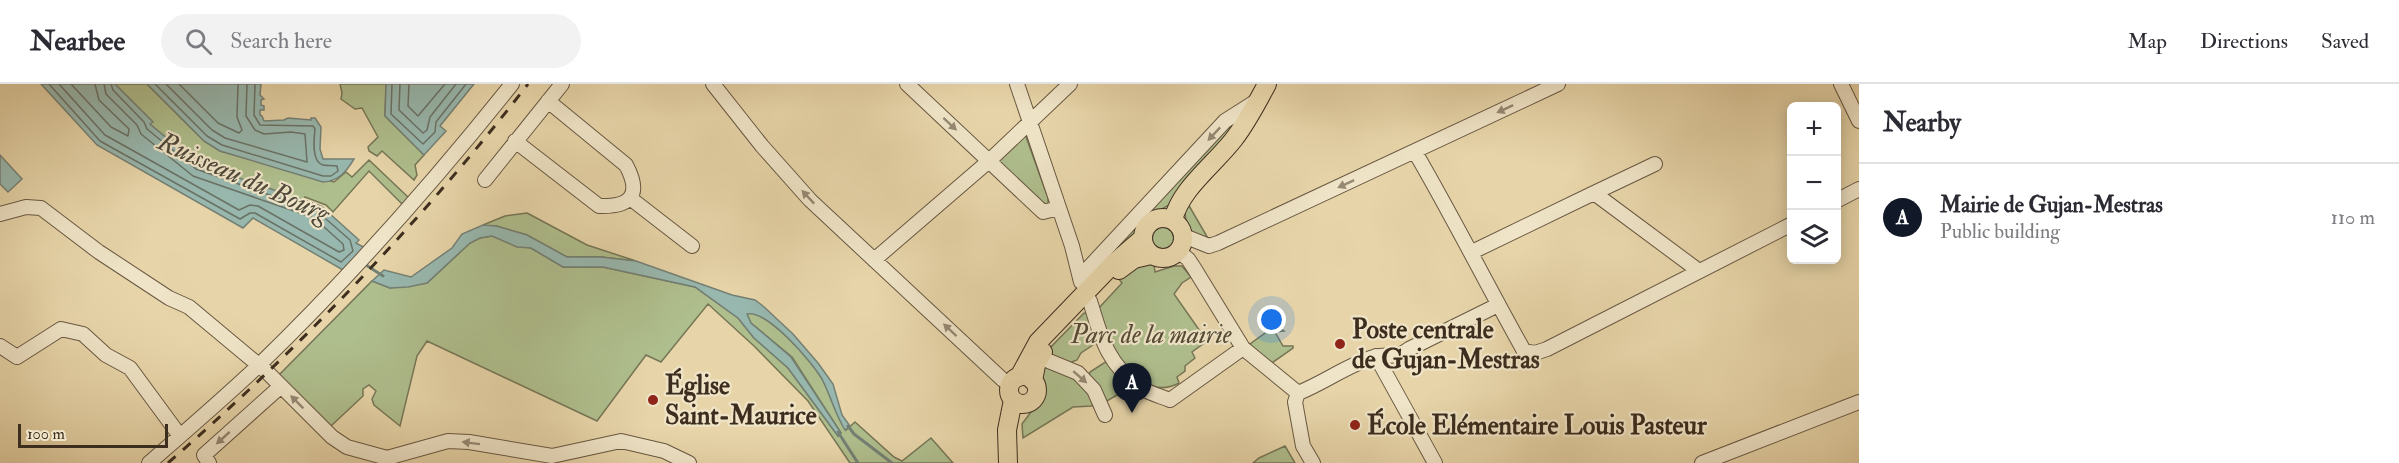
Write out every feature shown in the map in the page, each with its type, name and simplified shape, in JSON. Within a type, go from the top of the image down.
[{"type":"main road","points":[[1173,220],[1176,208],[1186,193],[1234,140],[1264,91]]},
{"type":"main road","points":[[1008,463],[1007,430],[1038,342],[1086,298],[1134,259],[1151,255],[1168,258],[1181,244],[1178,224],[1173,220],[1159,218],[1153,220],[1144,231],[1144,244],[1151,255]]},
{"type":"main road","points":[[1015,463],[1020,389],[1049,343],[1086,298],[1086,272],[1143,238]]},
{"type":"street","points":[[149,463],[259,365],[350,271],[443,170],[512,84]]},
{"type":"street","points":[[485,180],[562,84]]},
{"type":"street","points":[[713,84],[762,146],[810,200],[1003,380],[1020,389]]},
{"type":"street","points":[[907,84],[1043,212],[1059,208]]},
{"type":"street","points":[[1017,84],[1059,208],[1086,272],[1225,121],[1264,91]]},
{"type":"street","points":[[874,260],[989,161],[1070,84]]},
{"type":"street","points":[[1298,393],[1244,348],[1181,244],[1209,246],[1218,243],[1558,84]]},
{"type":"street","points":[[1841,84],[1859,121]]},
{"type":"street","points":[[516,141],[599,206],[616,207],[628,201],[634,191],[633,177],[626,165],[548,101]]},
{"type":"street","points":[[1414,152],[1472,252],[1524,351],[1535,353],[1547,349],[1787,226]]},
{"type":"street","points":[[1472,252],[1655,164]]},
{"type":"street","points":[[1841,198],[1859,189]]},
{"type":"street","points":[[1594,193],[1699,271]]},
{"type":"street","points":[[630,198],[692,246]]},
{"type":"street","points":[[0,214],[26,207],[41,208],[99,252],[169,297],[189,307],[259,365],[332,437],[346,447],[387,458],[448,441],[469,442],[552,456],[621,441],[664,451],[689,463]]},
{"type":"street","points":[[1086,298],[1103,345],[1121,371],[1141,388],[1170,400],[1244,348]]},
{"type":"street","points":[[1313,463],[1303,446],[1295,402],[1298,393],[1344,369],[1376,356],[1400,356],[1409,349],[1498,305]]},
{"type":"street","points":[[0,346],[17,357],[61,329],[83,334],[106,355],[130,368],[180,436]]},
{"type":"street","points":[[1376,356],[1435,463]]},
{"type":"street","points":[[1040,357],[1078,373],[1094,390],[1105,415]]},
{"type":"street","points":[[209,463],[204,455],[280,386]]},
{"type":"street","points":[[1702,463],[1859,402]]},
{"type":"green space","points":[[81,84],[147,84],[204,141],[220,151],[334,182],[346,172],[352,177],[369,160],[409,198],[403,205],[369,171],[333,212],[326,205],[305,197],[304,200],[217,180]]},
{"type":"green space","points":[[340,84],[386,84],[385,116],[424,155],[415,165],[417,175],[414,180],[382,151],[377,156],[369,151],[368,147],[378,137],[362,108],[355,109],[341,99]]},
{"type":"green space","points":[[1230,123],[1235,125],[1169,205],[1144,219],[1136,234],[1097,265]]},
{"type":"green space","points":[[1025,134],[1048,198],[1048,206],[1043,206],[999,162],[1000,156]]},
{"type":"green space","points":[[1188,204],[1209,240],[1193,232],[1187,226],[1185,208]]},
{"type":"green space","points":[[527,213],[587,245],[636,261],[601,257],[567,257],[527,235],[496,226],[483,225],[505,216]]},
{"type":"green space","points":[[1162,227],[1167,228],[1173,234],[1173,244],[1167,250],[1162,251],[1157,250],[1151,244],[1150,239],[1151,234],[1157,228]]},
{"type":"green space","points":[[492,236],[531,248],[563,267],[603,267],[695,287],[738,318],[754,338],[788,368],[838,436],[841,433],[792,357],[751,323],[746,313],[755,314],[777,328],[809,361],[822,379],[846,430],[855,422],[894,457],[902,461],[931,438],[953,463],[850,463],[808,401],[754,346],[708,304],[661,362],[646,355],[597,421],[427,341],[417,356],[400,426],[374,405],[372,399],[376,391],[369,385],[363,389],[363,396],[331,426],[279,375],[372,281],[390,288],[427,283],[470,243]]},
{"type":"green space","name":"Parc de la mairie","points":[[1142,261],[1154,265],[1155,272],[1182,266],[1191,277],[1182,283],[1174,294],[1207,341],[1192,352],[1195,358],[1177,377],[1179,383],[1169,387],[1150,386],[1141,382],[1126,369],[1112,348],[1098,309],[1122,283],[1118,278]]},
{"type":"green space","name":"Parc de la mairie","points":[[1084,313],[1088,314],[1096,343],[1081,353],[1077,360],[1069,363],[1049,355],[1047,351]]},
{"type":"green space","points":[[1278,327],[1284,331],[1275,332],[1283,346],[1293,346],[1293,348],[1269,365],[1257,355],[1250,344],[1272,328]]},
{"type":"green space","name":"Parc de la mairie","points":[[1107,361],[1127,385],[1127,389],[1107,401],[1089,376],[1090,372]]},
{"type":"green space","name":"Parc de la mairie","points":[[1046,366],[1074,379],[1085,389],[1093,403],[1092,406],[1073,407],[1023,438],[1022,424],[1043,396],[1044,382],[1040,377],[1041,370]]},
{"type":"green space","points":[[1285,446],[1295,463],[1253,463],[1259,458]]},
{"type":"water","points":[[41,84],[115,84],[153,122],[150,124],[198,164],[321,206],[359,240],[356,243],[365,248],[343,270],[253,218],[243,228],[97,145]]},
{"type":"water","points":[[147,84],[261,84],[260,95],[264,99],[261,100],[261,105],[264,106],[264,110],[260,110],[260,115],[264,121],[315,118],[321,127],[320,149],[323,159],[354,159],[342,175],[323,182],[220,151],[204,141]]},
{"type":"water","points":[[386,84],[474,84],[440,126],[446,131],[424,155],[385,116]]},
{"type":"water","points":[[0,155],[22,179],[8,192],[0,184]]},
{"type":"water","points":[[483,225],[496,226],[527,235],[567,257],[601,257],[636,261],[732,295],[755,300],[793,334],[818,363],[833,384],[842,415],[850,426],[845,430],[822,379],[809,361],[777,328],[756,315],[747,314],[751,323],[791,357],[841,433],[838,436],[788,368],[754,338],[738,318],[695,287],[603,267],[563,267],[531,248],[517,247],[492,236],[470,243],[427,283],[390,288],[372,281],[384,270],[411,277],[452,248],[462,234]]},
{"type":"waterway","name":"Ruisseau du Bourg","points":[[363,263],[383,276]]},
{"type":"waterway","name":"Ruisseau du Bourg","points":[[848,426],[854,434],[892,463]]},
{"type":"waterway","points":[[838,432],[858,463]]},
{"type":"railway","points":[[168,463],[264,375],[357,282],[446,185],[528,84]]},
{"type":"place","name":"Poste centrale de Gujan-Mestras","points":[[1340,344]]},
{"type":"place","name":"Église Saint-Maurice","points":[[653,400]]},
{"type":"place","name":"Mairie de Gujan-Mestras","points":[[1132,413]]},
{"type":"place","name":"École Elémentaire Louis Pasteur","points":[[1355,425]]}]
